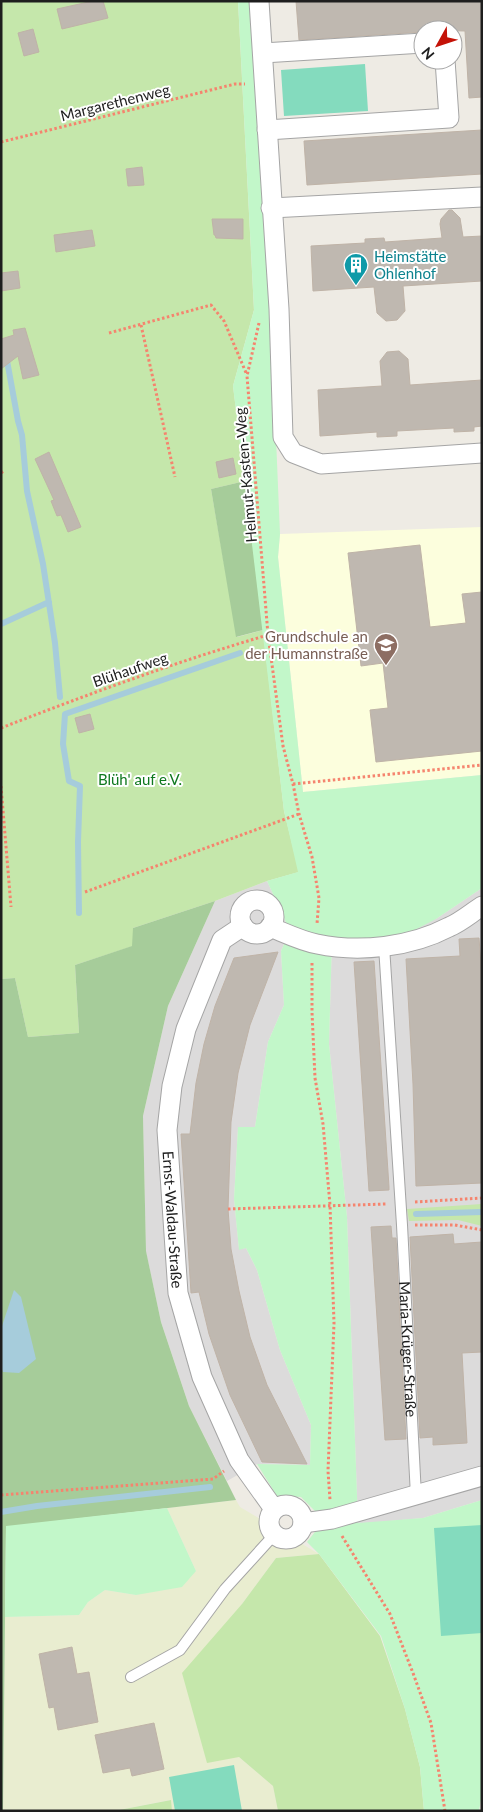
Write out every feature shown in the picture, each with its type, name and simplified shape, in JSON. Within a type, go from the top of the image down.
[{"type":"street","points":[[259,1],[279,309],[283,437],[294,453],[321,464],[482,453]]},
{"type":"street","points":[[262,54],[413,44]]},
{"type":"street","points":[[267,130],[449,118],[446,70]]},
{"type":"street","points":[[272,208],[482,197]]},
{"type":"street","points":[[262,901],[272,909],[273,922],[265,931],[253,933],[243,926],[240,921],[240,914],[248,902],[262,901]]},
{"type":"street","points":[[270,927],[316,944],[348,948],[384,946],[411,942],[449,928],[482,906]]},
{"type":"street","name":"Ernst-Waldau-Straße","points":[[243,926],[222,940],[186,1029],[172,1086],[167,1130],[178,1293],[202,1377],[235,1452],[274,1509]]},
{"type":"street","points":[[303,1523],[332,1519],[482,1476]]},
{"type":"street","points":[[280,1506],[293,1507],[298,1511],[303,1523],[298,1534],[293,1538],[280,1538],[274,1535],[269,1525],[269,1519],[274,1509],[280,1506]]},
{"type":"lane","name":"Maria-Krüger-Straße","points":[[384,946],[399,1203],[402,1225],[416,1496]]},
{"type":"lane","points":[[131,1677],[180,1650],[226,1589],[274,1535]]},
{"type":"path","name":"Margarethenweg","points":[[1,142],[235,84],[249,84]]},
{"type":"path","points":[[109,333],[212,305],[224,321],[247,376]]},
{"type":"path","name":"Helmut-Kasten-Weg","points":[[261,314],[247,376],[268,635],[282,746],[312,857],[319,898],[316,944],[312,964],[313,1046],[330,1204],[334,1323],[328,1471],[332,1519]]},
{"type":"path","points":[[141,325],[175,477]]},
{"type":"path","name":"Blühaufweg","points":[[1,728],[214,652],[268,635]]},
{"type":"path","points":[[293,784],[482,765]]},
{"type":"path","points":[[1,786],[11,907]]},
{"type":"path","points":[[85,892],[299,814]]},
{"type":"path","points":[[228,1209],[330,1204]]},
{"type":"path","points":[[402,1225],[455,1225],[482,1230]]},
{"type":"path","points":[[1,1495],[214,1479]]},
{"type":"path","points":[[332,1519],[390,1614],[410,1664],[431,1723],[445,1811]]},
{"type":"shaded area","name":"Grundschule an der Humannstraße","points":[[482,527],[482,775],[303,792],[278,557],[280,534]]},
{"type":"shaded area","points":[[267,881],[290,931],[281,951],[284,1005],[268,1042],[255,1127],[238,1128],[234,1199],[239,1249],[246,1248],[257,1270],[280,1350],[311,1425],[310,1465],[257,1464],[227,1481],[189,1406],[161,1322],[146,1252],[143,1116],[168,1006],[215,901]]},
{"type":"shaded area","points":[[482,888],[482,1500],[423,1518],[358,1524],[347,1217],[329,1044],[332,940],[436,919]]},
{"type":"shaded area","points":[[236,1500],[240,1507],[319,1554],[276,1558],[242,1604],[239,1757],[273,1786],[278,1811],[172,1811],[170,1800],[114,1811],[3,1811],[5,1617],[79,1615],[88,1602],[105,1590],[136,1595],[196,1571],[167,1508]]},
{"type":"green space","name":"Blüh' auf e.V.","points":[[1,1],[238,1],[254,310],[233,386],[245,481],[211,489],[237,637],[263,630],[284,811],[299,872],[267,881],[215,901],[133,928],[133,946],[75,965],[79,1033],[28,1037],[15,978],[1,979]]},
{"type":"green space","points":[[238,1],[252,1],[273,366],[280,534],[278,557],[303,792],[482,775],[482,888],[436,919],[397,939],[332,940],[329,1044],[347,1217],[358,1523],[423,1518],[482,1500],[482,1794],[479,1811],[424,1811],[420,1767],[405,1709],[381,1636],[319,1554],[307,1542],[318,1528],[315,1511],[301,1497],[277,1496],[257,1464],[310,1465],[311,1425],[280,1350],[257,1270],[246,1248],[239,1250],[234,1199],[238,1127],[255,1127],[268,1042],[284,1005],[281,951],[290,931],[267,881],[298,872],[284,811],[233,386],[254,310]]},
{"type":"green space","points":[[365,64],[368,111],[284,116],[281,70]]},
{"type":"green space","points":[[245,481],[263,630],[236,637],[211,489]]},
{"type":"green space","points":[[215,901],[168,1006],[143,1116],[146,1251],[161,1322],[189,1406],[236,1500],[6,1527],[3,1811],[1,1811],[1,979],[15,978],[28,1037],[79,1033],[75,965],[132,946],[133,928]]},
{"type":"green space","points":[[482,1204],[482,1226],[458,1220],[409,1221],[407,1209]]},
{"type":"green space","points":[[167,1508],[196,1571],[182,1587],[136,1595],[105,1590],[88,1602],[79,1615],[5,1617],[6,1526]]},
{"type":"green space","points":[[482,1525],[482,1633],[441,1636],[434,1528]]},
{"type":"green space","points":[[319,1554],[380,1636],[405,1709],[420,1767],[424,1811],[278,1811],[273,1786],[239,1757],[207,1763],[182,1673],[242,1604],[276,1558]]},
{"type":"green space","points":[[234,1765],[242,1811],[175,1811],[169,1777]]},
{"type":"green space","points":[[171,1800],[172,1811],[114,1811]]},
{"type":"water","points":[[14,1290],[21,1297],[36,1359],[19,1373],[3,1372],[1,1367],[2,1326]]},
{"type":"building","points":[[93,1],[103,1],[108,18],[62,29],[57,9]]},
{"type":"building","points":[[296,1],[482,1],[482,97],[469,98],[463,20],[413,20],[413,33],[299,40]]},
{"type":"building","points":[[33,29],[39,52],[24,56],[18,33]]},
{"type":"building","points":[[482,130],[482,174],[307,185],[304,141]]},
{"type":"building","points":[[142,167],[144,185],[128,186],[126,169]]},
{"type":"building","name":"Heimstätte Ohlenhof","points":[[449,210],[452,210],[460,218],[463,237],[482,236],[482,281],[403,286],[405,311],[397,320],[386,321],[377,313],[374,287],[313,291],[311,246],[365,243],[365,239],[384,238],[385,242],[442,238],[441,219]]},
{"type":"building","points":[[212,219],[243,219],[243,239],[216,238]]},
{"type":"building","points":[[92,230],[95,246],[56,252],[54,235]]},
{"type":"building","points":[[18,271],[20,288],[1,291],[1,273]]},
{"type":"building","points":[[25,328],[39,375],[23,379],[18,356],[1,369],[1,339],[14,335],[13,330]]},
{"type":"building","points":[[399,351],[408,359],[410,385],[482,380],[482,426],[474,427],[474,431],[454,432],[454,428],[397,431],[397,436],[377,437],[377,432],[320,436],[318,390],[382,386],[380,361],[387,352]]},
{"type":"building","points":[[49,452],[81,527],[68,532],[61,515],[57,516],[51,501],[54,500],[35,459]]},
{"type":"building","points":[[233,458],[236,474],[219,478],[216,462]]},
{"type":"building","points":[[420,545],[430,627],[466,623],[462,594],[482,592],[482,751],[376,762],[370,710],[388,708],[383,663],[361,666],[348,553]]},
{"type":"building","points":[[90,714],[94,729],[79,733],[75,718]]},
{"type":"building","points":[[479,938],[482,979],[482,1183],[416,1186],[406,959],[460,956],[459,939]]},
{"type":"building","points":[[278,952],[250,1025],[238,1073],[231,1122],[228,1209],[231,1249],[250,1337],[267,1385],[307,1464],[262,1462],[230,1395],[209,1334],[199,1292],[191,1293],[181,1134],[190,1134],[196,1083],[204,1044],[215,1006],[234,958]]},
{"type":"building","points":[[374,961],[389,1190],[369,1191],[354,962]]},
{"type":"building","points":[[391,1226],[392,1238],[396,1238],[406,1439],[385,1440],[371,1227]]},
{"type":"building","points":[[453,1234],[454,1244],[482,1242],[482,1352],[462,1353],[467,1443],[433,1445],[433,1437],[420,1438],[410,1237]]},
{"type":"building","points":[[72,1647],[77,1674],[89,1672],[98,1722],[58,1730],[54,1707],[49,1708],[39,1654]]},
{"type":"building","points":[[154,1723],[164,1769],[132,1776],[130,1768],[103,1773],[95,1735]]},
{"type":"waterway","points":[[6,355],[22,435],[27,491],[43,564],[55,643],[60,697]]},
{"type":"waterway","points":[[1,624],[49,602]]},
{"type":"waterway","points":[[79,913],[78,842],[80,786],[69,781],[63,744],[65,714],[240,653]]},
{"type":"waterway","points":[[416,1214],[482,1212]]},
{"type":"waterway","points":[[1,1512],[37,1506],[210,1487]]},
{"type":"place","name":"Heimstätte Ohlenhof","points":[[356,286]]},
{"type":"place","name":"Grundschule an der Humannstraße","points":[[386,666]]}]
